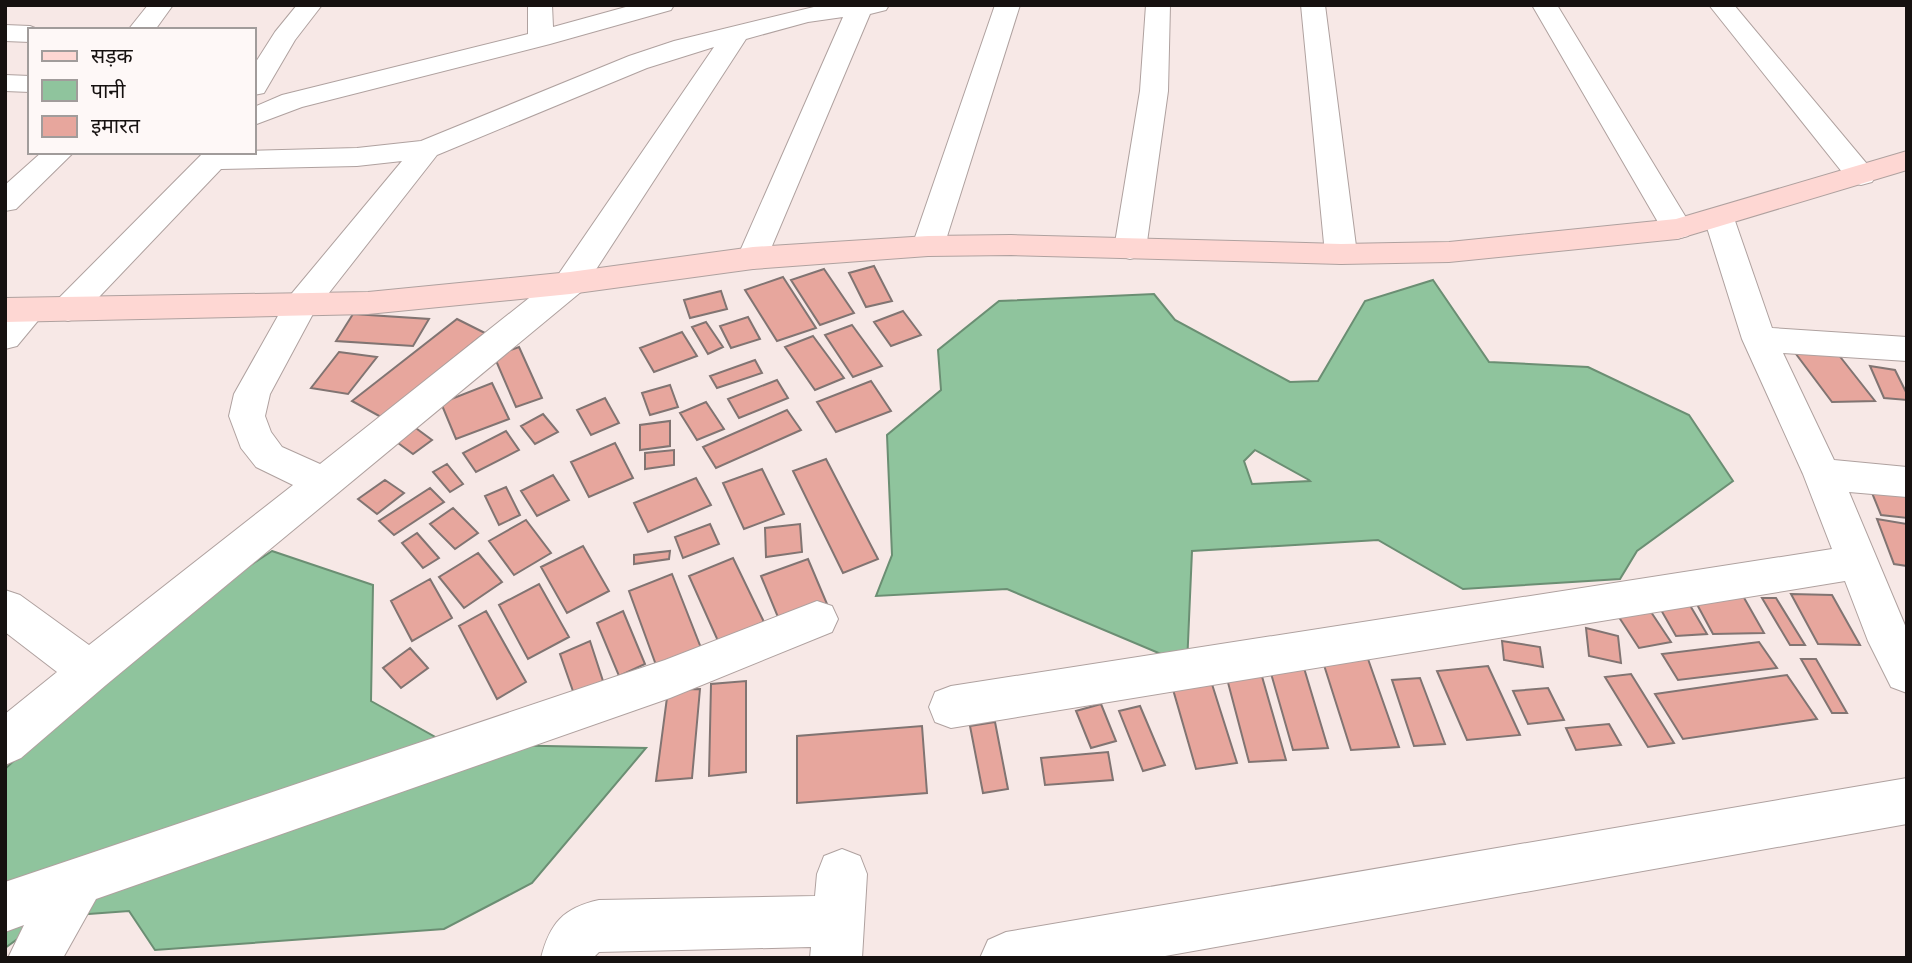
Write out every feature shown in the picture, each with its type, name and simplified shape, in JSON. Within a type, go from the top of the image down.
[{"type":"street","points":[[143,28],[161,5]]},
{"type":"street","points":[[256,84],[284,37],[310,5]]},
{"type":"street","points":[[540,5],[541,39]]},
{"type":"street","points":[[256,116],[292,101],[541,39],[662,5]]},
{"type":"street","points":[[928,246],[1008,5]]},
{"type":"street","points":[[1130,249],[1154,91],[1158,5]]},
{"type":"street","points":[[1313,5],[1341,254]]},
{"type":"street","points":[[1544,5],[1677,229]]},
{"type":"street","points":[[1721,5],[1861,176]]},
{"type":"street","points":[[753,258],[855,7]]},
{"type":"street","points":[[68,309],[218,156],[357,157],[426,149],[638,62],[736,34],[855,7]]},
{"type":"street","points":[[5,33],[28,34]]},
{"type":"street","points":[[5,743],[90,671],[570,283],[736,34]]},
{"type":"street","points":[[256,37],[284,37]]},
{"type":"street","points":[[5,83],[28,84]]},
{"type":"street","points":[[323,482],[269,457],[254,438],[247,416],[251,394],[300,306],[426,149]]},
{"type":"street","points":[[5,202],[58,154]]},
{"type":"street","points":[[5,337],[17,310],[368,303],[570,283],[753,258],[846,250],[1011,245],[1341,254],[1449,252],[1677,229],[1902,164]]},
{"type":"street","points":[[1719,218],[1759,339],[1901,652]]},
{"type":"street","points":[[1759,339],[1907,349]]},
{"type":"street","points":[[1822,474],[1907,482]]},
{"type":"street","points":[[951,707],[1858,562]]},
{"type":"street","points":[[5,608],[90,671]]},
{"type":"street","points":[[5,907],[670,678],[817,619]]},
{"type":"street","points":[[1006,958],[1907,801]]},
{"type":"street","points":[[34,958],[79,880]]},
{"type":"street","points":[[567,958],[575,936],[585,928],[598,926],[839,918]]},
{"type":"water","points":[[1433,280],[1489,362],[1588,367],[1689,415],[1733,481],[1637,551],[1620,579],[1463,589],[1378,540],[1192,551],[1187,665],[1007,589],[876,596],[892,555],[887,435],[941,390],[938,350],[999,301],[1154,294],[1175,320],[1290,382],[1318,381],[1365,301]],"holes":[[[1255,450],[1310,481],[1252,484],[1244,461]]]},
{"type":"water","points":[[272,551],[373,585],[371,701],[448,744],[646,748],[532,883],[444,929],[155,950],[129,911],[48,917],[5,948],[5,769],[160,625]]},
{"type":"building","points":[[874,266],[892,301],[866,307],[849,273]]},
{"type":"building","points":[[824,269],[854,313],[820,325],[791,280]]},
{"type":"building","points":[[783,277],[816,328],[777,341],[745,290]]},
{"type":"building","points":[[721,291],[727,309],[690,318],[684,300]]},
{"type":"building","points":[[903,311],[921,335],[891,346],[874,322]]},
{"type":"building","points":[[353,314],[429,319],[413,346],[336,341]]},
{"type":"building","points":[[748,317],[760,339],[731,348],[720,326]]},
{"type":"building","points":[[457,319],[485,333],[381,417],[352,401]]},
{"type":"building","points":[[706,322],[723,347],[708,354],[692,327]]},
{"type":"building","points":[[852,325],[882,366],[853,377],[825,335]]},
{"type":"building","points":[[682,332],[697,356],[654,372],[640,348]]},
{"type":"building","points":[[813,336],[844,378],[815,390],[785,347]]},
{"type":"building","points":[[519,347],[542,398],[516,407],[494,356]]},
{"type":"building","points":[[1834,349],[1875,401],[1832,402],[1793,350]]},
{"type":"building","points":[[339,352],[377,357],[348,394],[311,388]]},
{"type":"building","points":[[755,360],[762,373],[717,388],[710,376]]},
{"type":"building","points":[[1870,366],[1895,370],[1907,394],[1907,400],[1884,398]]},
{"type":"building","points":[[777,380],[788,398],[739,418],[728,399]]},
{"type":"building","points":[[871,381],[891,411],[836,432],[817,402]]},
{"type":"building","points":[[492,383],[509,419],[456,439],[441,403]]},
{"type":"building","points":[[670,385],[678,407],[650,415],[642,393]]},
{"type":"building","points":[[605,398],[619,423],[591,435],[577,410]]},
{"type":"building","points":[[706,402],[724,429],[697,440],[680,413]]},
{"type":"building","points":[[787,410],[801,430],[716,468],[703,447]]},
{"type":"building","points":[[543,414],[558,432],[535,444],[521,426]]},
{"type":"building","points":[[670,421],[670,446],[640,450],[640,425]]},
{"type":"building","points":[[413,426],[432,440],[413,454],[394,440]]},
{"type":"building","points":[[506,431],[519,450],[476,472],[463,453]]},
{"type":"building","points":[[615,443],[633,478],[589,497],[571,462]]},
{"type":"building","points":[[674,450],[674,465],[645,469],[645,453]]},
{"type":"building","points":[[826,459],[878,559],[843,573],[793,471]]},
{"type":"building","points":[[447,464],[463,484],[450,492],[433,472]]},
{"type":"building","points":[[762,469],[784,514],[744,529],[723,483]]},
{"type":"building","points":[[553,475],[569,500],[537,516],[521,491]]},
{"type":"building","points":[[696,478],[711,505],[648,532],[634,503]]},
{"type":"building","points":[[385,480],[404,493],[377,514],[358,499]]},
{"type":"building","points":[[506,487],[520,515],[499,525],[485,496]]},
{"type":"building","points":[[430,488],[444,502],[394,535],[379,521]]},
{"type":"building","points":[[1870,488],[1907,493],[1907,518],[1881,515]]},
{"type":"building","points":[[453,508],[478,533],[455,549],[430,524]]},
{"type":"building","points":[[1877,519],[1907,524],[1907,566],[1894,564]]},
{"type":"building","points":[[526,520],[551,553],[514,575],[489,541]]},
{"type":"building","points":[[710,524],[719,544],[683,558],[675,537]]},
{"type":"building","points":[[800,524],[802,552],[766,557],[765,528]]},
{"type":"building","points":[[417,533],[439,558],[423,568],[402,543]]},
{"type":"building","points":[[583,546],[609,591],[567,613],[541,567]]},
{"type":"building","points":[[670,551],[669,559],[634,564],[634,555]]},
{"type":"building","points":[[478,553],[502,582],[464,608],[439,577]]},
{"type":"building","points":[[733,558],[764,622],[718,641],[689,576]]},
{"type":"building","points":[[808,559],[827,604],[780,622],[761,576]]},
{"type":"building","points":[[672,574],[701,648],[656,665],[629,591]]},
{"type":"building","points":[[430,579],[452,618],[412,641],[391,601]]},
{"type":"building","points":[[539,584],[569,637],[528,659],[499,605]]},
{"type":"building","points":[[1791,594],[1832,595],[1860,645],[1818,644]]},
{"type":"building","points":[[1743,596],[1764,633],[1713,634],[1693,597]]},
{"type":"building","points":[[1762,598],[1776,598],[1805,645],[1790,645]]},
{"type":"building","points":[[1688,602],[1707,634],[1676,636],[1657,603]]},
{"type":"building","points":[[1645,603],[1671,642],[1639,648],[1613,608]]},
{"type":"building","points":[[486,611],[526,682],[497,699],[459,626]]},
{"type":"building","points":[[623,611],[645,664],[619,676],[597,623]]},
{"type":"building","points":[[1586,628],[1618,636],[1621,663],[1589,656]]},
{"type":"building","points":[[590,641],[603,681],[574,694],[560,654]]},
{"type":"building","points":[[1502,641],[1540,647],[1543,667],[1504,660]]},
{"type":"building","points":[[1759,642],[1777,668],[1678,680],[1662,654]]},
{"type":"building","points":[[410,648],[428,668],[401,688],[383,668]]},
{"type":"building","points":[[1368,659],[1399,747],[1351,750],[1323,662]]},
{"type":"building","points":[[1801,659],[1816,659],[1847,713],[1832,713]]},
{"type":"building","points":[[1488,666],[1520,735],[1467,740],[1437,671]]},
{"type":"building","points":[[1304,668],[1328,748],[1293,750],[1270,670]]},
{"type":"building","points":[[1261,673],[1286,760],[1249,762],[1226,675]]},
{"type":"building","points":[[1631,674],[1674,743],[1648,747],[1605,677]]},
{"type":"building","points":[[1787,675],[1817,719],[1683,739],[1655,694]]},
{"type":"building","points":[[1420,678],[1445,744],[1414,746],[1392,680]]},
{"type":"building","points":[[746,681],[746,772],[709,776],[711,684]]},
{"type":"building","points":[[1211,681],[1237,763],[1196,769],[1172,686]]},
{"type":"building","points":[[1548,688],[1564,720],[1528,724],[1513,691]]},
{"type":"building","points":[[700,689],[692,778],[656,781],[668,690]]},
{"type":"building","points":[[1101,704],[1116,741],[1091,748],[1076,711]]},
{"type":"building","points":[[1140,706],[1165,765],[1143,771],[1119,711]]},
{"type":"building","points":[[995,722],[1008,789],[983,793],[970,726]]},
{"type":"building","points":[[1609,724],[1621,745],[1576,750],[1566,728]]},
{"type":"building","points":[[922,726],[927,793],[797,803],[797,736]]},
{"type":"building","points":[[1108,752],[1113,780],[1045,785],[1041,758]]}]
